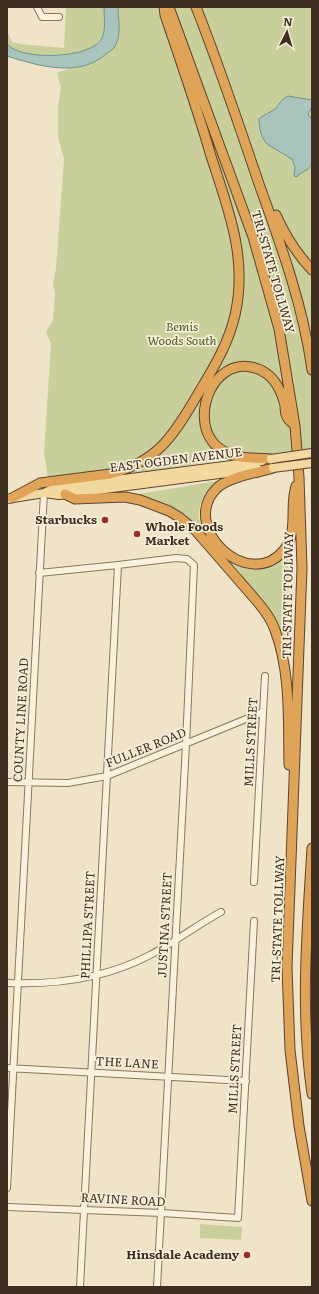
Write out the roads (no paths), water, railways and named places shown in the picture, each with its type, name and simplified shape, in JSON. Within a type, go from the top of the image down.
[{"type":"highway","points":[[9,498],[40,484],[121,472],[137,465],[158,450],[174,433],[214,368],[224,349],[232,326],[235,315],[240,265],[235,235],[196,105],[165,15],[164,7]]},
{"type":"highway","name":"TRI-STATE TOLLWAY","points":[[169,7],[253,237],[279,329],[295,426],[299,477],[302,568],[287,967],[290,1050],[299,1126],[312,1201]]},
{"type":"highway","name":"TRI-STATE TOLLWAY","points":[[196,7],[230,98],[290,271],[300,308],[312,370]]},
{"type":"highway","points":[[260,185],[273,207],[285,234],[293,247],[312,270]]},
{"type":"highway","points":[[272,463],[237,457],[219,448],[213,442],[206,428],[205,410],[208,396],[214,383],[226,371],[239,366],[247,366],[262,370],[268,374],[277,385],[282,394],[287,417],[295,426]]},
{"type":"highway","points":[[272,463],[224,483],[216,489],[207,503],[205,513],[206,525],[211,535],[227,554],[241,562],[249,564],[263,564],[274,559],[284,550],[292,536],[294,517],[293,495],[299,477]]},
{"type":"highway","points":[[65,494],[75,499],[125,497],[140,500],[169,511],[179,517],[194,530],[265,610],[275,629],[286,678],[291,801],[293,815]]},
{"type":"highway","points":[[312,848],[305,1002],[306,1042],[312,1094]]},
{"type":"main road","name":"EAST OGDEN AVENUE","points":[[9,498],[44,493],[59,495],[258,469],[272,463],[312,453]]},
{"type":"main road","name":"EAST OGDEN AVENUE","points":[[44,493],[54,488],[237,464],[312,463]]},
{"type":"street","points":[[37,7],[42,17],[59,17]]},
{"type":"street","name":"COUNTY LINE ROAD","points":[[7,1188],[10,1068],[19,983],[44,493]]},
{"type":"street","name":"JUSTINA STREET","points":[[118,565],[176,558],[187,559],[194,565],[162,1213],[157,1287]]},
{"type":"street","points":[[39,573],[118,565]]},
{"type":"street","name":"PHILLIPA STREET","points":[[80,1287],[118,565]]},
{"type":"street","name":"MILLS STREET","points":[[254,882],[265,676]]},
{"type":"street","name":"FULLER ROAD","points":[[7,782],[68,782],[107,776],[264,712]]},
{"type":"street","points":[[7,982],[62,982],[96,976],[134,963],[175,941],[221,912]]},
{"type":"street","name":"MILLS STREET","points":[[238,1218],[254,921]]},
{"type":"street","name":"THE LANE","points":[[10,1068],[246,1081]]},
{"type":"street","name":"RAVINE ROAD","points":[[7,1206],[238,1218]]},
{"type":"water","points":[[104,7],[118,7],[118,37],[114,48],[95,61],[84,66],[58,68],[7,56],[7,44],[14,49],[26,53],[40,55],[71,54],[96,45],[102,38],[103,34]]},
{"type":"water","points":[[288,96],[312,100],[312,107],[308,114],[312,120],[312,164],[297,177],[294,176],[295,167],[292,159],[267,144],[259,126],[259,119],[274,110]]},
{"type":"place","name":"Starbucks","points":[[105,520]]},
{"type":"place","name":"Whole Foods Market","points":[[137,534]]},
{"type":"place","name":"Hinsdale Academy","points":[[247,1255]]},
{"type":"park label","name":"Bemis Woods South","points":[[182,334]]}]
